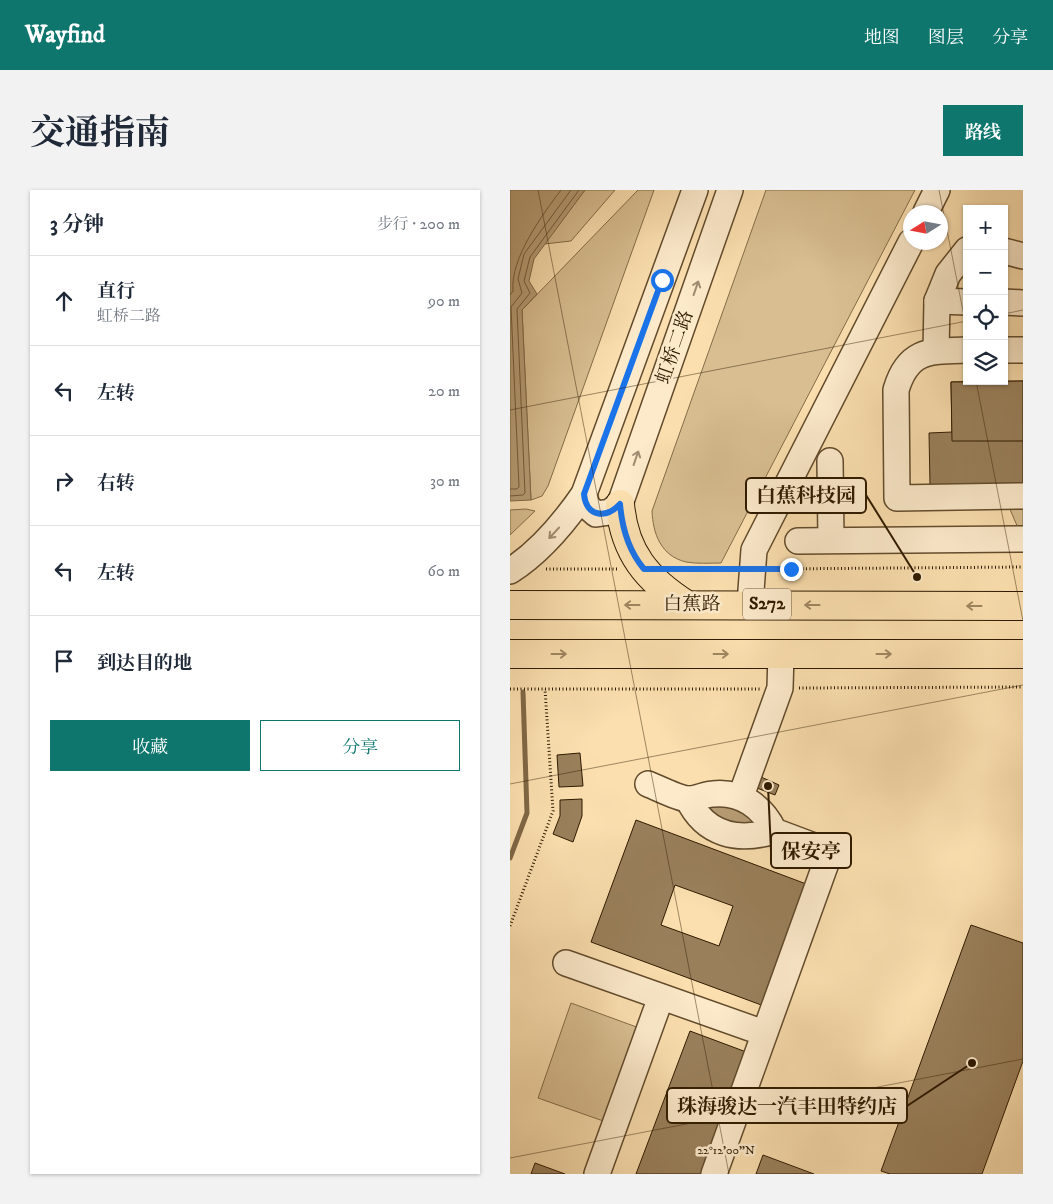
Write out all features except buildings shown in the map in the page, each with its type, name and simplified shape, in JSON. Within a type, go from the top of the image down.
[{"type":"main road","points":[[620,504],[625,534],[630,548],[644,569],[673,596],[687,604]]},
{"type":"main road","name":"白蕉路","points":[[510,605],[1023,606]]},
{"type":"main road","points":[[510,654],[1023,654]]},
{"type":"street","name":"虹桥二路","points":[[512,570],[540,548],[584,494],[695,190]]},
{"type":"street","name":"虹桥二路","points":[[620,504],[730,190]]},
{"type":"street","points":[[930,205],[938,190]]},
{"type":"street","points":[[750,604],[754,550],[907,250]]},
{"type":"street","points":[[1008,251],[1023,256]]},
{"type":"street","points":[[936,351],[937,301],[948,274],[963,255]]},
{"type":"street","points":[[937,301],[963,302]]},
{"type":"street","points":[[1008,302],[1023,303]]},
{"type":"street","points":[[963,350],[936,351],[922,355],[909,362],[900,375],[896,390],[897,498],[1023,496]]},
{"type":"street","points":[[1008,350],[1023,350]]},
{"type":"street","points":[[830,461],[831,540]]},
{"type":"street","points":[[584,494],[587,506],[596,514],[610,512],[620,504]]},
{"type":"street","points":[[992,497],[992,539]]},
{"type":"street","points":[[798,541],[1023,539]]},
{"type":"street","points":[[741,796],[780,688],[781,654]]},
{"type":"street","points":[[648,784],[688,799],[727,793],[741,796],[762,812],[770,821],[774,831]]},
{"type":"street","points":[[688,799],[693,810],[701,820],[724,834],[750,837],[774,831],[830,852],[714,1174]]},
{"type":"street","points":[[566,963],[764,1033]]},
{"type":"street","points":[[597,1174],[661,997]]},
{"type":"path","points":[[512,570],[1023,567]]},
{"type":"path","points":[[510,926],[553,811],[545,689]]},
{"type":"shaded area","points":[[585,190],[615,190],[571,241],[544,244]]},
{"type":"shaded area","points":[[638,190],[654,190],[548,486],[542,496],[531,500],[522,310]]},
{"type":"shaded area","points":[[766,190],[915,190],[907,205],[903,205],[903,213],[721,563],[686,562],[670,555],[657,536],[652,511]]},
{"type":"shaded area","points":[[1009,507],[1023,507],[1023,528],[1018,528]]},
{"type":"shaded area","points":[[526,509],[535,511],[510,535],[510,510]]},
{"type":"shaded area","points":[[571,1003],[642,1029],[609,1123],[538,1098]]},
{"type":"water","points":[[510,190],[585,190],[534,259],[529,281],[537,294],[522,310],[531,500],[510,501]]},
{"type":"water","points":[[712,804],[745,808],[757,824],[720,823],[709,809],[709,806]]},
{"type":"waterway","points":[[510,858],[527,813],[523,692]]},
{"type":"place","name":"白蕉科技园","points":[[917,577]]},
{"type":"place","name":"保安亭","points":[[768,786]]},
{"type":"place","name":"珠海骏达一汽丰田特约店","points":[[972,1063]]},
{"type":"route","points":[[662,280],[584,494],[587,506],[596,514],[603,514],[610,512],[620,504],[621,519],[630,548],[644,569],[791,569]]}]
